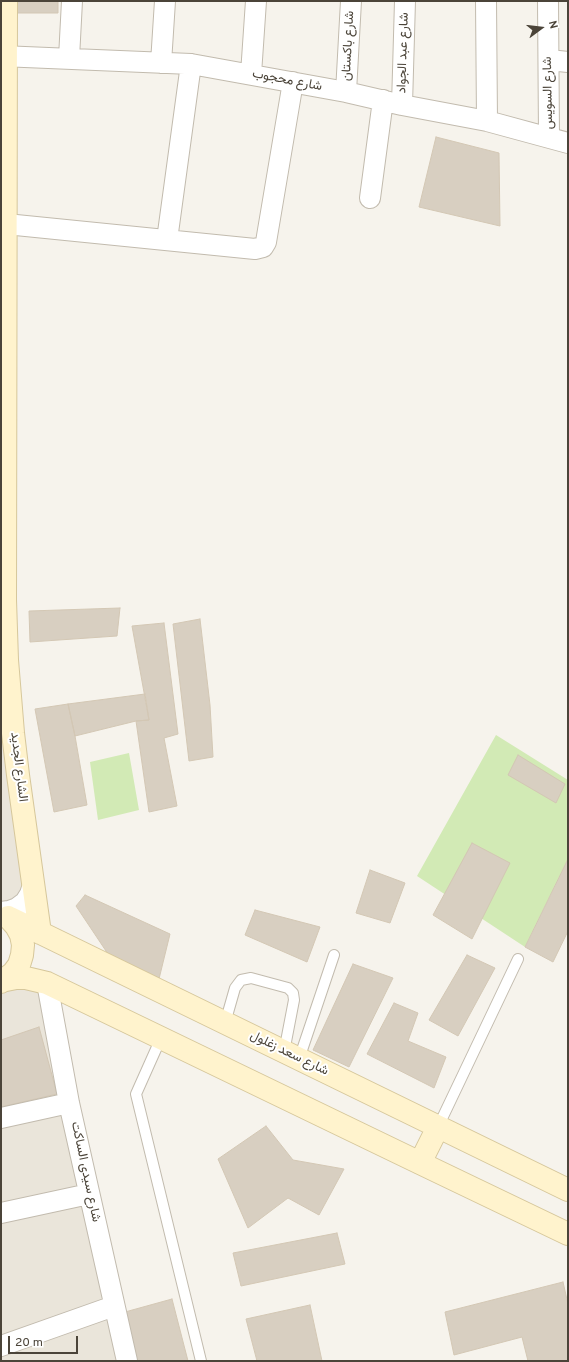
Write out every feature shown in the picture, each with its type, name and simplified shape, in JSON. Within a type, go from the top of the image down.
[{"type":"main road","name":"الشارع الجديد","points":[[6,1],[4,56],[6,224],[4,600],[7,660],[7,733],[32,876],[40,933]]},
{"type":"main road","name":"شارع سعد زغلول","points":[[4,914],[40,933],[568,1190]]},
{"type":"main road","points":[[3,981],[16,969],[22,955],[23,945],[21,935],[16,926],[4,914]]},
{"type":"main road","points":[[3,981],[16,978],[26,978],[47,982],[568,1234]]},
{"type":"main road","points":[[420,1163],[438,1127]]},
{"type":"street","points":[[69,58],[72,1]]},
{"type":"street","points":[[161,63],[165,1]]},
{"type":"street","points":[[251,74],[256,1]]},
{"type":"street","name":"شارع باكستان","points":[[346,92],[351,1]]},
{"type":"street","name":"شارع عبد الجواد","points":[[402,105],[405,1]]},
{"type":"street","points":[[486,1],[487,121]]},
{"type":"street","name":"شارع السويس","points":[[548,1],[548,60],[559,140]]},
{"type":"street","name":"شارع محجوب","points":[[4,56],[191,64],[346,92],[402,105],[487,121],[559,140]]},
{"type":"street","points":[[548,60],[568,62]]},
{"type":"street","points":[[167,240],[191,64]]},
{"type":"street","points":[[6,224],[256,249],[263,247],[266,242],[293,82]]},
{"type":"street","points":[[370,198],[382,100]]},
{"type":"street","points":[[1,635],[7,660]]},
{"type":"street","points":[[4,914],[17,908],[25,902],[30,894],[32,876]]},
{"type":"street","name":"شارع سيدى الساكت","points":[[47,982],[69,1103],[127,1361]]},
{"type":"street","points":[[1,1118],[69,1103]]},
{"type":"street","points":[[1,1213],[89,1194]]},
{"type":"street","points":[[1,1346],[114,1306]]},
{"type":"lane","points":[[292,1055],[334,955]]},
{"type":"lane","points":[[438,1127],[518,959]]},
{"type":"lane","points":[[226,1023],[235,988],[241,980],[251,978],[288,988],[293,993],[294,1000],[292,1055]]},
{"type":"lane","points":[[161,1038],[136,1094],[201,1361]]},
{"type":"shaded area","points":[[1,638],[29,889],[1,909]]},
{"type":"shaded area","points":[[37,980],[132,1361],[1,1361],[1,983]]},
{"type":"green space","points":[[496,735],[568,780],[568,859],[525,947],[417,876]]},
{"type":"green space","points":[[129,753],[139,810],[98,820],[90,762]]},
{"type":"building","points":[[12,1],[58,1],[58,13],[12,13]]},
{"type":"building","points":[[436,137],[499,153],[500,226],[419,207]]},
{"type":"building","points":[[120,608],[117,636],[30,642],[29,611]]},
{"type":"building","points":[[200,619],[210,705],[213,757],[189,761],[173,624]]},
{"type":"building","points":[[164,623],[178,734],[164,738],[177,806],[149,812],[136,721],[149,720],[132,626]]},
{"type":"building","points":[[145,694],[149,720],[136,721],[75,736],[68,704]]},
{"type":"building","points":[[68,704],[87,805],[54,812],[35,709]]},
{"type":"building","points":[[518,755],[565,784],[556,803],[508,775]]},
{"type":"building","points":[[472,843],[510,863],[472,939],[433,915]]},
{"type":"building","points":[[568,859],[568,931],[553,962],[525,947]]},
{"type":"building","points":[[370,870],[405,883],[390,923],[356,913]]},
{"type":"building","points":[[85,895],[170,934],[158,983],[116,966],[76,906]]},
{"type":"building","points":[[255,910],[320,927],[307,962],[245,935]]},
{"type":"building","points":[[467,955],[495,968],[458,1036],[429,1020]]},
{"type":"building","points":[[353,964],[393,978],[349,1067],[313,1050]]},
{"type":"building","points":[[394,1003],[418,1013],[408,1041],[446,1057],[434,1088],[367,1054]]},
{"type":"building","points":[[39,1027],[57,1094],[1,1107],[1,1040]]},
{"type":"building","points":[[266,1126],[293,1160],[344,1169],[319,1215],[288,1198],[248,1228],[218,1159]]},
{"type":"building","points":[[337,1233],[345,1264],[241,1286],[233,1253]]},
{"type":"building","points":[[563,1282],[568,1304],[568,1361],[528,1361],[522,1337],[454,1355],[445,1312]]},
{"type":"building","points":[[172,1299],[188,1361],[137,1361],[125,1312]]},
{"type":"building","points":[[310,1305],[322,1361],[257,1361],[246,1319]]}]
